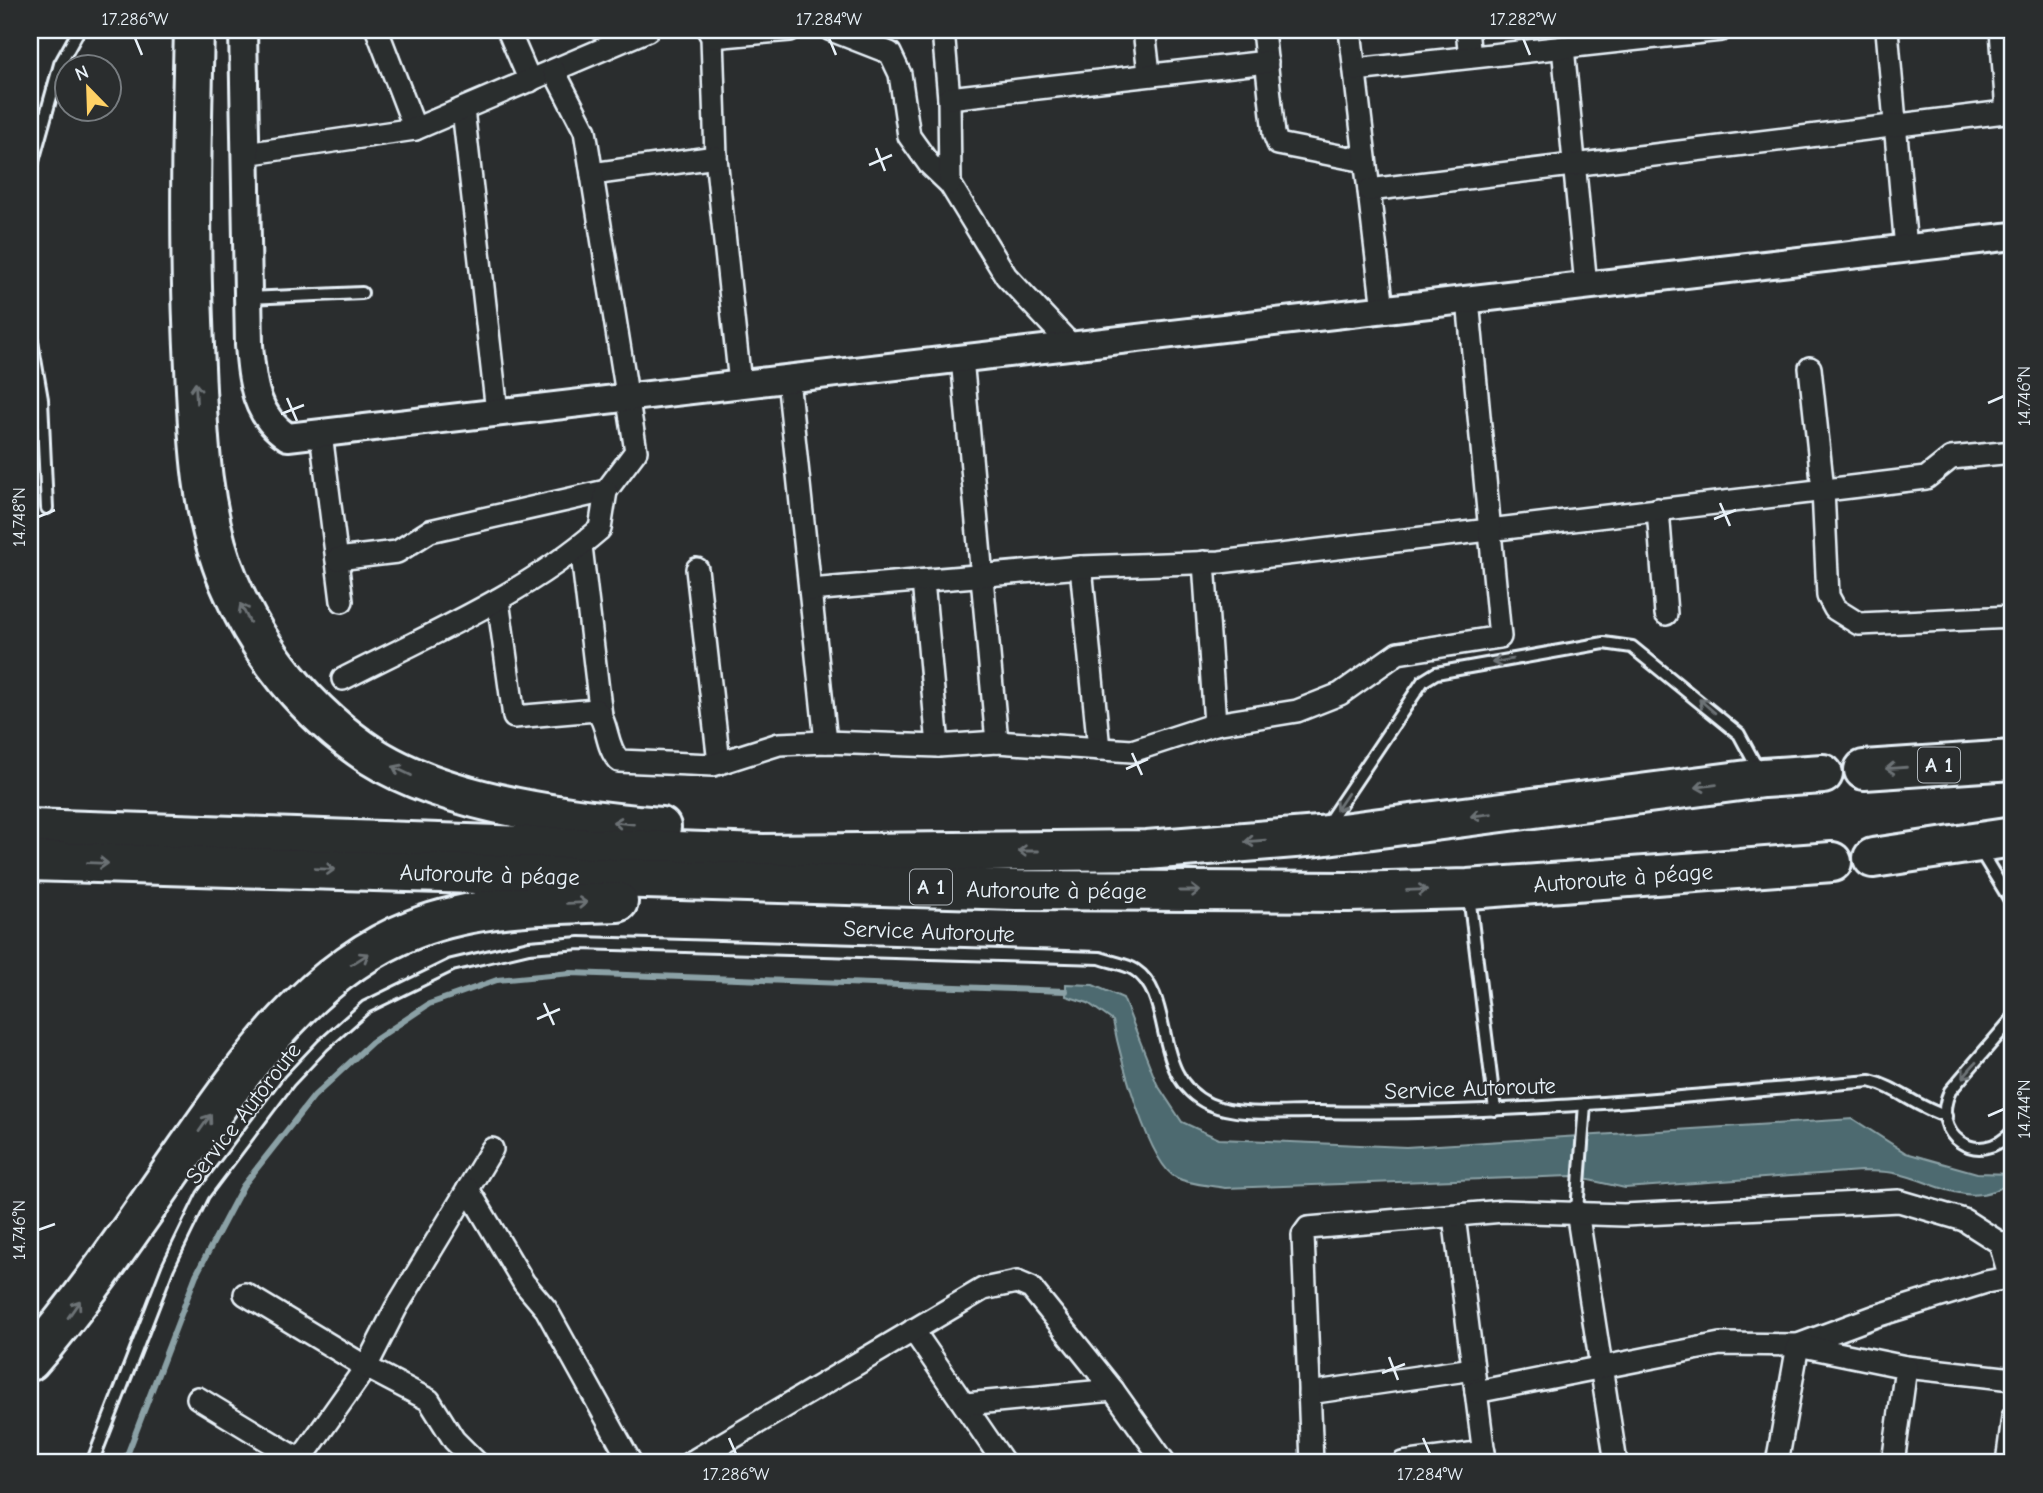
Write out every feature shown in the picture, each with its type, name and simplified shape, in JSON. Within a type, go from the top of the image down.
[{"type":"highway","points":[[194,30],[189,251],[198,427],[210,516],[228,580],[250,624],[284,677],[301,695],[327,721],[373,756],[410,775],[455,792],[539,811],[620,824],[984,851]]},
{"type":"highway","name":"A 1","points":[[1864,770],[2013,760]]},
{"type":"highway","name":"A 1","points":[[30,829],[762,854],[1147,850],[1319,836],[1763,778],[1823,774]]},
{"type":"highway","points":[[1873,858],[2013,837]]},
{"type":"highway","name":"Autoroute à péage","points":[[30,860],[1016,890],[1348,892],[1468,889],[1832,862]]},
{"type":"highway","points":[[30,1361],[67,1318],[252,1056],[300,1005],[356,960],[413,929],[519,905],[1016,890]]},
{"type":"street","points":[[243,30],[248,298],[253,386],[262,410],[273,427],[288,437],[2013,236]]},
{"type":"street","points":[[377,30],[415,129]]},
{"type":"street","points":[[508,30],[530,82]]},
{"type":"street","points":[[740,384],[716,157],[710,33],[790,30]]},
{"type":"street","points":[[831,30],[890,53],[900,74],[909,136],[929,164],[950,184],[1006,276],[1072,346]]},
{"type":"street","points":[[943,30],[949,98],[950,184]]},
{"type":"street","points":[[1144,30],[1149,73]]},
{"type":"street","points":[[1263,30],[1274,134],[1278,144],[1365,161]]},
{"type":"street","points":[[1350,30],[1383,310]]},
{"type":"street","points":[[1467,30],[1470,57]]},
{"type":"street","points":[[1355,70],[1721,30]]},
{"type":"street","points":[[1887,30],[1906,249]]},
{"type":"street","points":[[1369,190],[2010,112],[2001,30]]},
{"type":"street","points":[[245,154],[415,129],[530,82],[641,32]]},
{"type":"street","points":[[1563,47],[1586,286]]},
{"type":"street","points":[[949,98],[1149,73],[1266,62]]},
{"type":"street","points":[[343,679],[498,600],[581,546],[600,529],[606,491],[636,451],[631,414],[625,397],[586,131],[554,71]]},
{"type":"street","points":[[463,109],[497,412]]},
{"type":"street","points":[[592,174],[716,157]]},
{"type":"street","points":[[581,546],[601,716],[611,753],[619,761],[719,763],[779,744],[826,742],[938,746],[996,742],[1132,751],[1215,724],[1297,711],[1340,694],[1398,653],[1500,637],[1468,300]]},
{"type":"street","points":[[962,358],[996,742]]},
{"type":"street","points":[[1810,368],[1823,490],[1828,596],[1835,609],[1859,624],[2013,617]]},
{"type":"street","points":[[788,379],[826,742]]},
{"type":"street","points":[[321,433],[342,601]]},
{"type":"street","points":[[810,590],[1081,567],[1204,562],[1926,478],[1951,458],[2013,452]]},
{"type":"street","points":[[337,559],[397,552],[430,531],[606,491]]},
{"type":"street","points":[[1658,509],[1666,614]]},
{"type":"street","points":[[1204,562],[1215,724]]},
{"type":"street","points":[[1081,567],[1099,749]]},
{"type":"street","points":[[698,569],[719,763]]},
{"type":"street","points":[[923,581],[938,746]]},
{"type":"street","points":[[498,600],[514,717],[587,710],[596,710],[601,716]]},
{"type":"street","points":[[198,1398],[299,1462],[366,1367],[396,1308],[492,1149]]},
{"type":"street","points":[[468,1189],[524,1283],[546,1310],[631,1463]]},
{"type":"street","points":[[1312,1463],[1304,1231],[1503,1211],[1577,1211],[1624,1215],[1899,1201],[1965,1220],[2000,1243],[2012,1277],[1986,1282],[1876,1316],[1798,1345]]},
{"type":"street","points":[[1577,1211],[1616,1463]]},
{"type":"street","points":[[1403,1463],[1484,1457],[1454,1216]]},
{"type":"street","points":[[690,1463],[983,1289],[1017,1282],[1031,1288],[1113,1390],[1165,1463]]},
{"type":"street","points":[[245,1294],[366,1367],[429,1400],[454,1440],[477,1463]]},
{"type":"street","points":[[913,1331],[966,1404],[1004,1463]]},
{"type":"street","points":[[1476,1392],[1602,1370],[1720,1344],[1798,1345],[1906,1367],[2013,1379]]},
{"type":"street","points":[[1777,1463],[1798,1345]]},
{"type":"street","points":[[1893,1463],[1906,1367]]},
{"type":"street","points":[[1309,1393],[1474,1369]]},
{"type":"street","points":[[966,1404],[1113,1390]]},
{"type":"street","points":[[2007,1463],[2013,1426]]},
{"type":"lane","points":[[30,172],[60,64],[79,30]]},
{"type":"lane","points":[[248,298],[362,293]]},
{"type":"lane","points":[[30,330],[42,398],[47,508]]},
{"type":"lane","points":[[1319,836],[1423,681],[1436,673],[1604,643],[1632,647],[1685,688],[1739,734],[1763,778]]},
{"type":"lane","points":[[1976,844],[2013,905]]},
{"type":"lane","points":[[1468,889],[1495,1110]]},
{"type":"lane","name":"Service Autoroute","points":[[92,1463],[180,1239],[203,1195],[289,1082],[323,1045],[366,1007],[452,965],[529,947],[580,943],[1100,958],[1134,969],[1147,981],[1171,1058],[1183,1085],[1210,1104],[1240,1111],[1384,1114],[1495,1110],[1870,1080],[1891,1088],[1920,1107],[1945,1116]]},
{"type":"lane","points":[[2013,1018],[1950,1091],[1945,1106],[1945,1116],[1951,1132],[1978,1150],[2002,1143],[2013,1131]]},
{"type":"lane","points":[[1577,1211],[1585,1104]]},
{"type":"water","points":[[1066,984],[1093,985],[1123,998],[1157,1084],[1182,1122],[1219,1139],[1406,1147],[1853,1119],[1906,1153],[1977,1173],[2013,1174],[2013,1180],[1998,1190],[1983,1194],[1954,1192],[1894,1173],[1869,1171],[1625,1188],[1571,1176],[1225,1188],[1194,1183],[1177,1178],[1166,1169],[1156,1152],[1136,1106],[1113,1021],[1088,1003],[1066,996]]},
{"type":"waterway","points":[[124,1463],[196,1275],[243,1186],[314,1096],[372,1042],[429,1004],[497,980],[571,973],[1066,991]]}]
